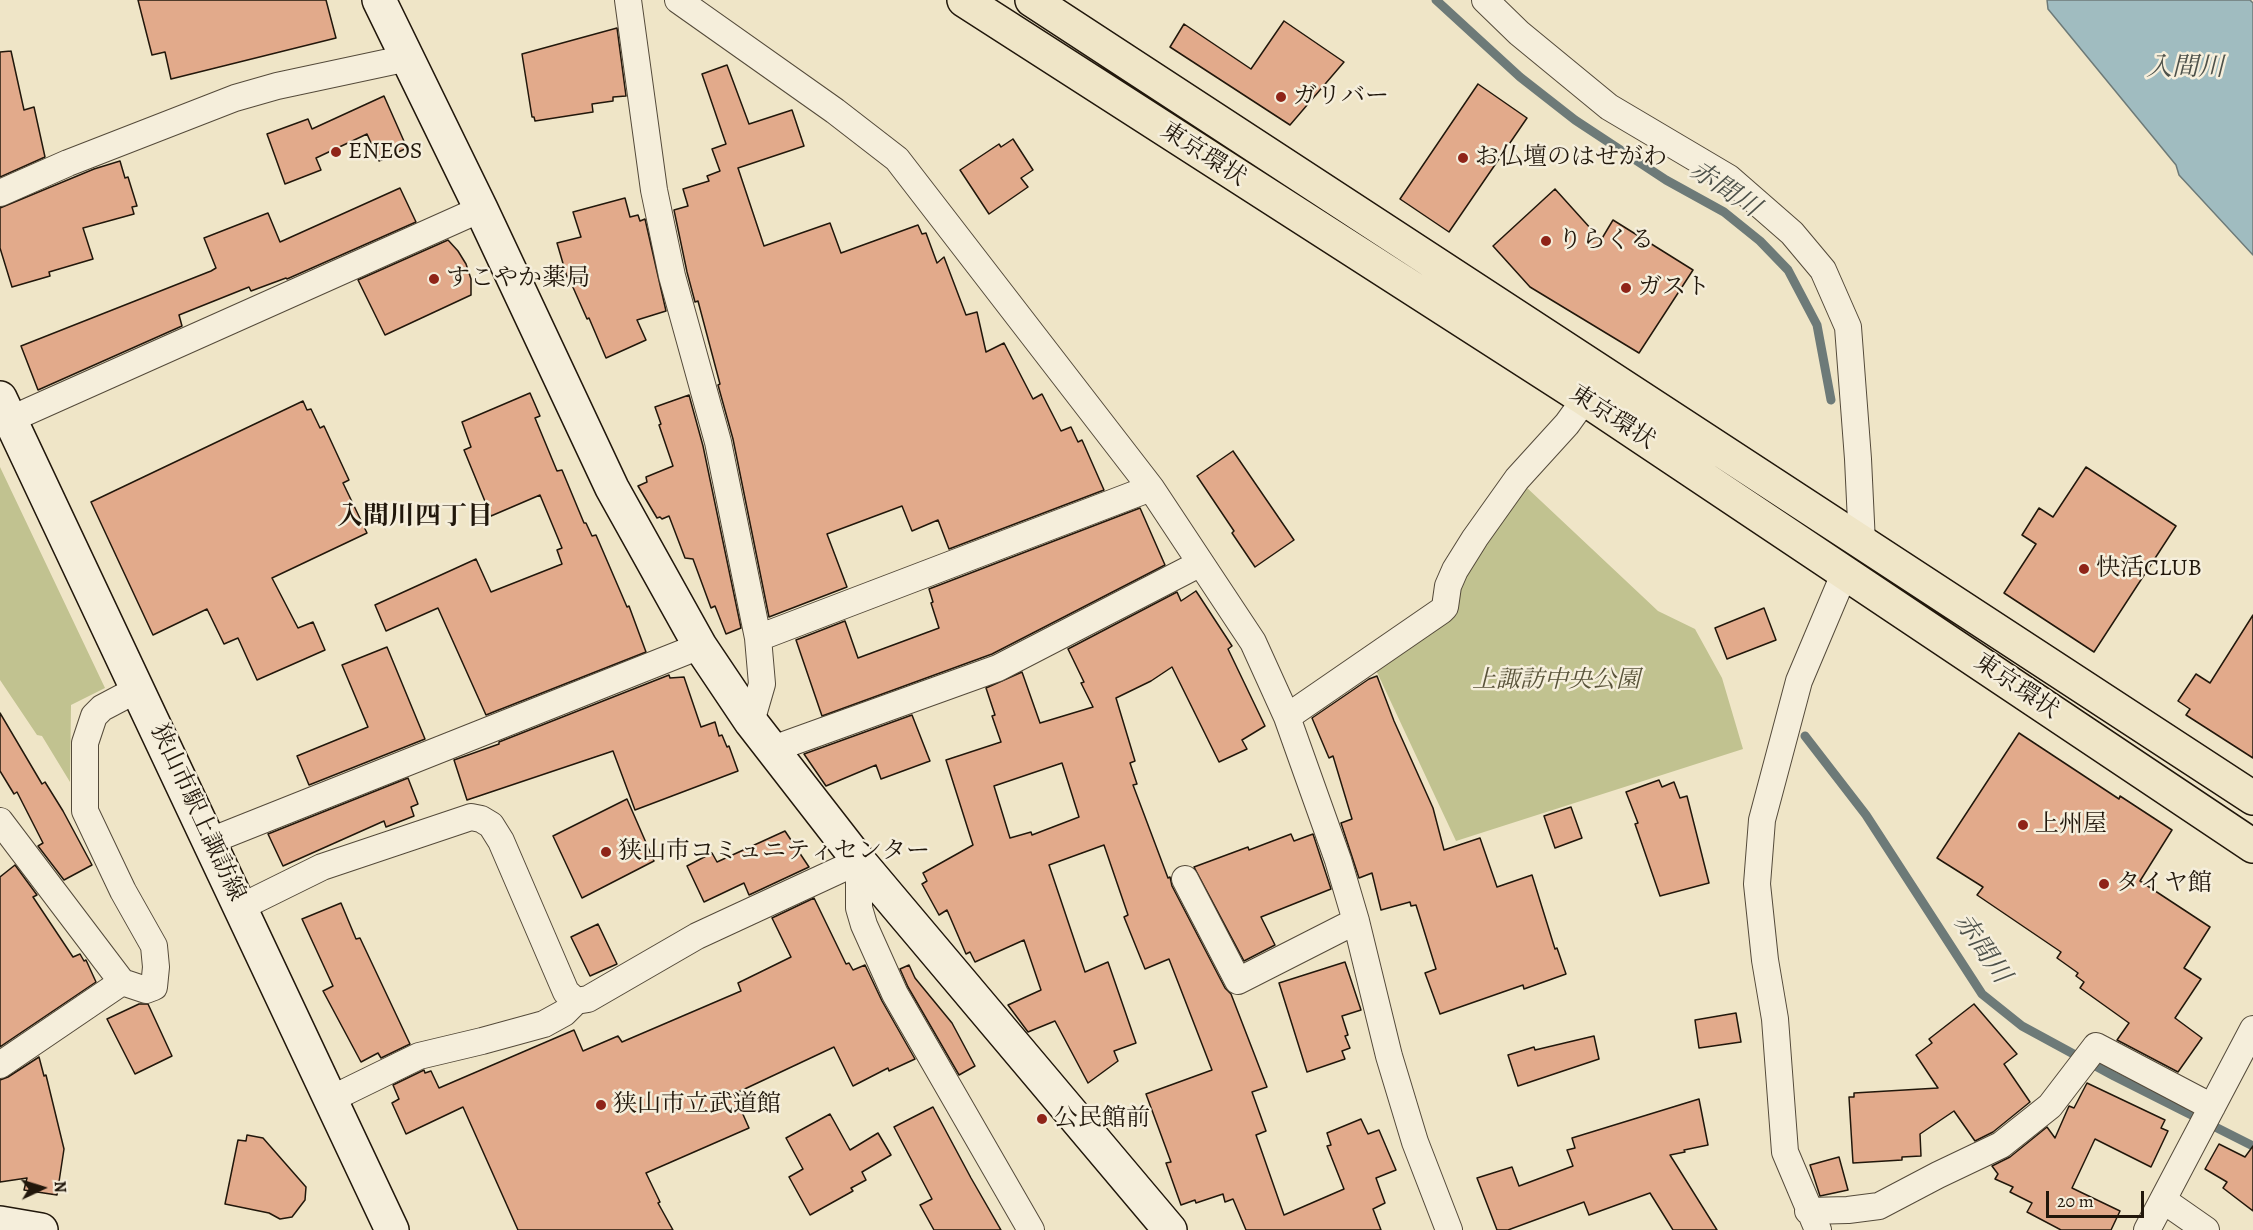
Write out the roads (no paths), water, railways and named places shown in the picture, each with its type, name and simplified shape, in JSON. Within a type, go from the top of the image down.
[{"type":"highway","name":"東京環状","points":[[964,0],[1585,399],[2253,846]]},
{"type":"highway","name":"東京環状","points":[[1032,0],[2253,798]]},
{"type":"street","points":[[379,0],[481,209],[612,488],[700,646],[751,722],[859,861],[1170,1230]]},
{"type":"street","points":[[628,0],[654,190],[672,276],[718,442],[758,638],[762,684],[751,722]]},
{"type":"street","points":[[678,0],[835,111],[897,159],[1151,488],[1199,564],[1253,642],[1287,717],[1338,860],[1356,921],[1395,1078],[1415,1142],[1449,1230]]},
{"type":"street","points":[[1485,0],[1519,33],[1609,106],[1729,178],[1792,233],[1822,270],[1848,327],[1862,543]]},
{"type":"street","points":[[0,193],[68,163],[235,98],[277,86],[408,58]]},
{"type":"street","points":[[5,408],[481,209]]},
{"type":"street","points":[[1287,717],[1441,611],[1455,570],[1476,538],[1517,479],[1567,424],[1585,399]]},
{"type":"street","name":"狭山市駅上諏訪線","points":[[5,408],[392,1230]]},
{"type":"street","points":[[758,638],[1151,488]]},
{"type":"street","points":[[773,749],[998,668],[1199,564]]},
{"type":"street","points":[[1845,572],[1799,681],[1762,820],[1757,884],[1765,960],[1775,1020],[1785,1152],[1813,1220],[1848,1210],[1879,1206],[2001,1145],[2050,1106],[2096,1046],[2207,1117]]},
{"type":"street","points":[[210,841],[700,646]]},
{"type":"street","points":[[0,821],[123,982],[146,990],[154,987],[156,967],[153,946],[123,891],[85,811],[85,743],[94,716],[102,708],[138,689]]},
{"type":"street","points":[[241,907],[322,867],[471,817],[481,819],[491,825],[501,841],[566,992],[576,1001]]},
{"type":"street","points":[[331,1099],[419,1056],[544,1024],[564,1013],[576,1001],[588,999],[697,936],[859,861]]},
{"type":"street","points":[[859,861],[859,908],[864,925],[895,994],[1031,1230]]},
{"type":"street","points":[[1185,879],[1238,981],[1356,921]]},
{"type":"street","points":[[0,1065],[123,982]]},
{"type":"street","points":[[2147,1230],[2253,1029]]},
{"type":"street","points":[[2163,1200],[2206,1230]]},
{"type":"street","points":[[0,1223],[41,1230]]},
{"type":"water","name":"入間川","points":[[2047,0],[2250,0],[2253,3],[2253,255],[2179,175],[2176,165],[2048,9]]},
{"type":"waterway","name":"赤間川","points":[[1436,0],[1520,77],[1575,120],[1666,180],[1724,212],[1760,241],[1788,270],[1817,325],[1831,400]]},
{"type":"waterway","name":"赤間川","points":[[1805,736],[1866,815],[1982,994],[2022,1026],[2114,1076],[2253,1146]]},
{"type":"place","name":"ガリバー","points":[[1281,97]]},
{"type":"place","name":"ENEOS","points":[[336,152]]},
{"type":"place","name":"お仏壇のはせがわ","points":[[1463,158]]},
{"type":"place","name":"りらくる","points":[[1546,241]]},
{"type":"place","name":"すこやか薬局","points":[[434,279]]},
{"type":"place","name":"ガスト","points":[[1626,288]]},
{"type":"place","name":"快活CLUB","points":[[2084,569]]},
{"type":"place","name":"上州屋","points":[[2023,825]]},
{"type":"place","name":"狭山市コミュニティセンター","points":[[606,852]]},
{"type":"place","name":"タイヤ館","points":[[2104,884]]},
{"type":"place","name":"狭山市立武道館","points":[[601,1105]]},
{"type":"place","name":"公民館前","points":[[1042,1119]]},
{"type":"district","name":"入間川四丁目","points":[[415,518]]},
{"type":"park label","name":"上諏訪中央公園","points":[[1556,681]]}]
